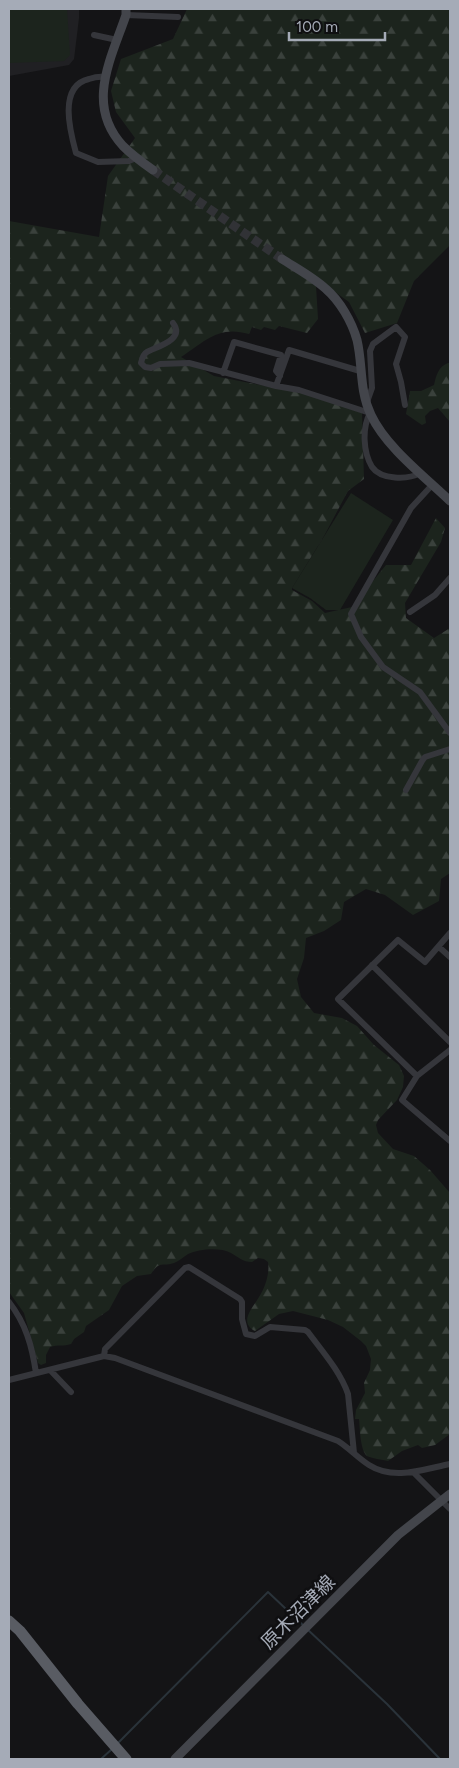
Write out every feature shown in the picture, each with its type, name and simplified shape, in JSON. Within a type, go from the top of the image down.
[{"type":"highway","points":[[9,1621],[20,1631],[78,1704],[126,1759]]},
{"type":"main road","points":[[126,12],[105,77],[102,93],[103,106],[106,120],[123,146],[153,170]]},
{"type":"main road","points":[[282,259],[326,289],[344,311],[357,340],[362,386],[370,413],[378,429],[388,442],[450,500]]},
{"type":"main road","name":"原木沼津線","points":[[175,1759],[398,1535],[450,1494]]},
{"type":"street","points":[[126,12],[178,17]]},
{"type":"street","points":[[94,35],[117,40]]},
{"type":"street","points":[[105,77],[100,76],[83,80],[75,86],[70,100],[68,115],[76,153],[98,162],[129,161],[136,158]]},
{"type":"street","points":[[173,323],[176,332],[173,337],[166,344],[147,352],[141,363],[145,367],[152,368],[160,364],[189,363],[223,373],[299,390],[370,413],[366,421],[365,447],[373,468],[380,474],[400,479],[420,473]]},
{"type":"street","points":[[367,402],[372,388],[370,351],[374,344],[396,326],[405,337],[396,364],[405,405]]},
{"type":"street","points":[[223,373],[234,342],[281,355],[276,371],[280,376]]},
{"type":"street","points":[[276,386],[289,350],[360,371]]},
{"type":"street","points":[[433,484],[411,508],[351,614],[361,637],[383,667],[420,692],[450,733]]},
{"type":"street","points":[[410,612],[435,595],[450,578]]},
{"type":"street","points":[[406,790],[426,757],[450,749]]},
{"type":"street","points":[[417,1076],[338,999],[398,940],[425,962],[450,934]]},
{"type":"street","points":[[439,947],[450,957]]},
{"type":"street","points":[[372,965],[450,1042]]},
{"type":"street","points":[[450,1050],[417,1076],[402,1100],[450,1141]]},
{"type":"street","points":[[104,1356],[105,1349],[185,1268],[189,1267],[242,1302]]},
{"type":"street","points":[[207,1278],[210,1270]]},
{"type":"street","points":[[226,1290],[230,1283]]},
{"type":"street","points":[[248,1294],[242,1302],[242,1319],[246,1334],[255,1336],[270,1327],[305,1330],[333,1365],[348,1394],[354,1452]]},
{"type":"street","points":[[9,1302],[15,1310],[32,1348],[36,1373]]},
{"type":"street","points":[[9,1380],[104,1356],[115,1358],[338,1441],[371,1467],[403,1473],[450,1464]]},
{"type":"street","points":[[50,1370],[72,1392]]},
{"type":"street","points":[[413,1472],[450,1509]]},
{"type":"shaded area","points":[[9,9],[79,9],[74,59],[69,65],[9,76]]},
{"type":"green space","points":[[9,9],[67,9],[70,55],[64,61],[9,63]]},
{"type":"green space","points":[[187,9],[450,9],[450,245],[414,281],[397,323],[365,333],[349,302],[324,284],[280,260],[316,286],[318,319],[307,333],[279,326],[275,330],[264,327],[261,330],[252,327],[249,334],[229,332],[213,336],[181,357],[214,376],[307,394],[362,413],[364,479],[348,491],[324,536],[292,588],[292,590],[312,601],[325,613],[352,607],[386,565],[411,565],[436,518],[445,528],[441,542],[405,603],[406,618],[434,638],[450,628],[450,873],[441,879],[439,901],[413,915],[385,895],[366,889],[344,902],[341,920],[324,931],[306,938],[304,958],[297,979],[301,997],[314,1013],[342,1018],[357,1026],[374,1045],[399,1065],[404,1076],[403,1087],[397,1100],[378,1120],[376,1125],[378,1133],[393,1149],[414,1156],[430,1170],[450,1193],[450,1434],[435,1445],[422,1448],[418,1445],[402,1451],[388,1461],[367,1456],[362,1444],[359,1419],[355,1419],[356,1410],[365,1393],[364,1383],[370,1370],[371,1359],[366,1346],[361,1341],[343,1327],[328,1320],[293,1311],[279,1314],[255,1331],[250,1327],[247,1319],[248,1315],[268,1276],[268,1262],[264,1259],[258,1258],[249,1262],[226,1251],[210,1249],[193,1252],[174,1263],[159,1265],[151,1274],[137,1276],[122,1286],[109,1310],[86,1326],[84,1332],[74,1339],[71,1344],[50,1347],[46,1355],[46,1363],[41,1365],[38,1363],[24,1313],[9,1292],[9,221],[99,237],[108,176],[135,138],[116,112],[111,91],[121,59],[173,39]]},
{"type":"green space","points":[[450,363],[450,422],[438,408],[430,411],[425,416],[426,423],[422,425],[406,414],[410,391],[421,391],[434,385],[440,369]]},
{"type":"green space","points":[[351,493],[393,520],[340,610],[326,610],[292,588]]},
{"type":"waterway","points":[[117,1744],[268,1592],[304,1626]]},
{"type":"waterway","points":[[307,1629],[387,1704],[440,1759]]},
{"type":"waterway","points":[[101,1759],[112,1749]]},
{"type":"tunnel","points":[[153,170],[282,259]]}]
